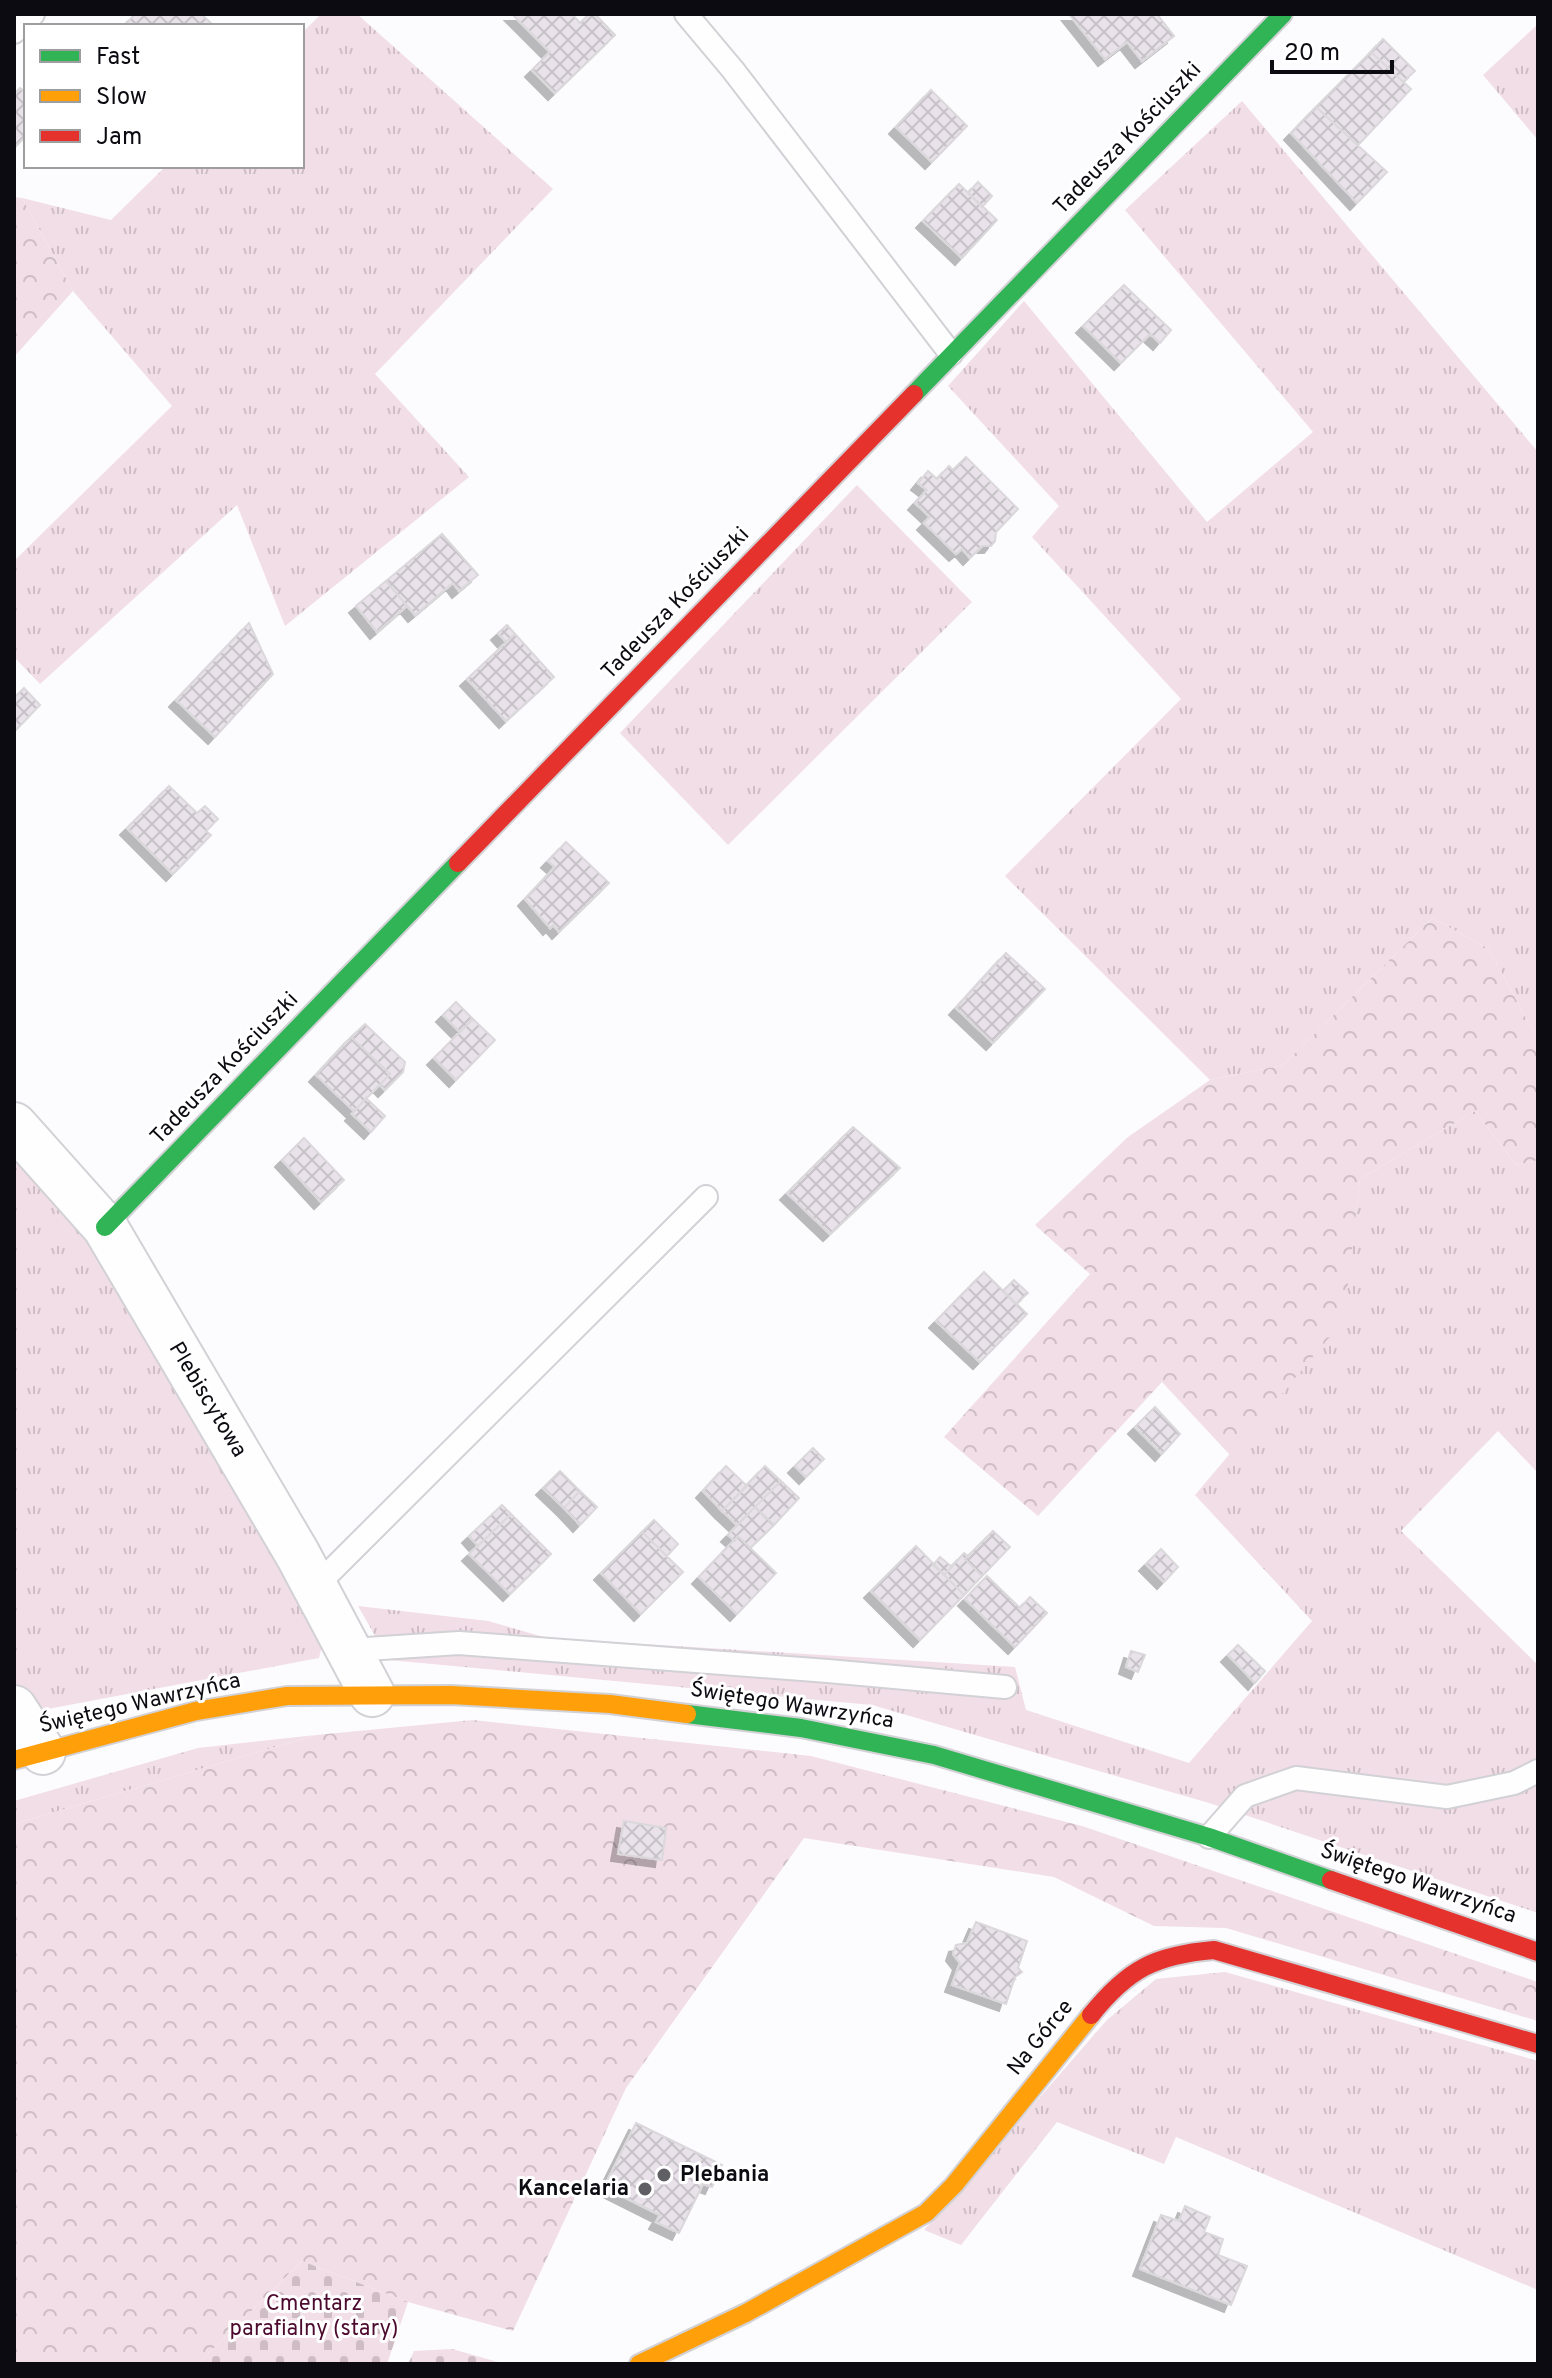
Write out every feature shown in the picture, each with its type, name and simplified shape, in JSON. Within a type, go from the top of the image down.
[{"type":"street","name":"Tadeusza Kościuszki","points":[[105,1227],[1283,14]]},
{"type":"street","name":"Plebiscytowa","points":[[14,1125],[105,1227],[316,1586],[372,1694]]},
{"type":"street","name":"Świętego Wawrzyńca","points":[[28,1756],[196,1711],[287,1696],[451,1695],[610,1704],[801,1728],[934,1755],[1209,1837],[1538,1952]]},
{"type":"street","points":[[14,1708],[28,1756]]},
{"type":"street","name":"Na Górce","points":[[639,2364],[746,2313],[926,2213],[954,2185],[1110,1991],[1141,1965],[1174,1953],[1214,1950],[1538,2044]]},
{"type":"lane","points":[[14,32],[33,14]]},
{"type":"lane","points":[[686,14],[733,70],[951,354]]},
{"type":"lane","points":[[316,1586],[706,1197]]},
{"type":"lane","points":[[351,1650],[459,1643],[1005,1687]]},
{"type":"lane","points":[[1209,1837],[1245,1796],[1296,1778],[1447,1797],[1514,1783],[1538,1771]]},
{"type":"green space","points":[[321,14],[357,14],[553,189],[375,374],[469,477],[285,626],[237,505],[40,684],[14,657],[14,561],[172,406],[73,291],[22,198],[111,220],[164,168],[304,168],[304,31]]},
{"type":"green space","points":[[1538,24],[1538,140],[1483,75]]},
{"type":"green space","points":[[1242,101],[1538,452],[1538,1041],[1489,949],[1432,918],[1283,1065],[1210,1080],[1005,876],[1181,699],[1032,537],[1059,506],[948,386],[1024,301],[1207,522],[1313,432],[1125,210]]},
{"type":"green space","points":[[14,197],[22,198],[73,291],[14,357]]},
{"type":"green space","points":[[857,485],[972,602],[728,845],[620,733]]},
{"type":"green space","points":[[1432,918],[1489,949],[1538,1041],[1538,1160],[1516,1165],[1475,1111],[1360,1179],[1344,1320],[1230,1455],[1162,1382],[1038,1516],[944,1437],[1090,1274],[1035,1225],[1128,1137],[1210,1080],[1283,1065]]},
{"type":"green space","points":[[1475,1111],[1516,1165],[1538,1160],[1538,1473],[1498,1431],[1401,1531],[1538,1665],[1538,1913],[1209,1803],[872,1705],[389,1660],[358,1606],[488,1621],[547,1638],[1015,1667],[1026,1710],[1189,1763],[1312,1621],[1195,1495],[1343,1320],[1360,1179]]},
{"type":"green space","points":[[14,1148],[91,1238],[325,1634],[319,1658],[37,1711],[22,1699],[14,1686]]},
{"type":"green space","points":[[473,1720],[811,1756],[1082,1826],[1538,1982],[1538,2021],[1226,1928],[1154,1926],[1054,1877],[804,1838],[626,2088],[513,2331],[408,2302],[302,2261],[198,2364],[14,2364],[14,1824],[316,1735]]},
{"type":"green space","points":[[316,1735],[14,1824],[14,1801],[198,1748]]},
{"type":"green space","points":[[1225,1972],[1538,2061],[1538,2290],[1176,2137],[1164,2164],[1057,2122],[961,2245],[924,2230],[1107,2020],[1156,1979]]},
{"type":"green space","name":"Cmentarz parafialny (stary)","points":[[302,2261],[408,2302],[387,2364],[198,2364]]},
{"type":"green space","name":"Cmentarz parafialny (stary)","points":[[452,2349],[505,2364],[408,2364],[414,2351]]},
{"type":"building","points":[[135,14],[201,14],[211,23],[210,24],[126,24]]},
{"type":"building","points":[[512,14],[572,14],[580,23],[589,14],[595,14],[615,35],[555,93],[532,70],[550,52]]},
{"type":"building","points":[[1069,14],[1157,14],[1174,36],[1142,61],[1127,42],[1105,59]]},
{"type":"building","points":[[1383,39],[1415,71],[1403,82],[1371,52]]},
{"type":"building","points":[[1371,52],[1411,89],[1358,145],[1316,107]]},
{"type":"building","points":[[20,88],[24,91],[24,138],[14,148],[14,94]]},
{"type":"building","points":[[931,90],[967,126],[932,162],[896,127]]},
{"type":"building","points":[[1316,107],[1387,172],[1357,203],[1291,133]]},
{"type":"building","points":[[978,182],[992,196],[982,207],[968,193]]},
{"type":"building","points":[[959,184],[997,220],[962,258],[923,221]]},
{"type":"building","points":[[1124,285],[1171,330],[1160,343],[1150,334],[1121,363],[1083,326]]},
{"type":"building","points":[[966,457],[1018,509],[996,532],[991,546],[982,546],[970,558],[962,549],[956,554],[924,523],[930,517],[915,503],[927,490],[918,483],[928,471],[937,479],[949,466],[953,470]]},
{"type":"building","points":[[442,534],[478,575],[459,591],[453,583],[415,615],[386,581]]},
{"type":"building","points":[[386,581],[407,606],[377,632],[356,606]]},
{"type":"building","points":[[249,623],[273,674],[215,737],[176,700]]},
{"type":"building","points":[[507,625],[515,634],[506,642],[498,633]]},
{"type":"building","points":[[515,634],[554,677],[506,721],[467,679]]},
{"type":"building","points":[[24,688],[40,705],[14,732],[14,698]]},
{"type":"building","points":[[169,786],[197,813],[205,806],[218,819],[206,831],[211,835],[173,874],[127,828]]},
{"type":"building","points":[[566,842],[609,883],[559,932],[553,925],[550,928],[525,899],[555,867],[548,861]]},
{"type":"building","points":[[1006,953],[1045,989],[993,1043],[956,1008]]},
{"type":"building","points":[[456,1002],[473,1019],[460,1032],[443,1015]]},
{"type":"building","points":[[473,1019],[495,1040],[456,1080],[434,1058]]},
{"type":"building","points":[[365,1024],[405,1062],[403,1072],[385,1090],[380,1085],[390,1074],[351,1037]]},
{"type":"building","points":[[351,1037],[390,1074],[354,1111],[316,1075]]},
{"type":"building","points":[[366,1098],[385,1116],[371,1132],[352,1114]]},
{"type":"building","points":[[853,1127],[900,1168],[830,1234],[787,1193]]},
{"type":"building","points":[[304,1138],[344,1180],[321,1202],[282,1160]]},
{"type":"building","points":[[984,1272],[1027,1314],[980,1362],[936,1321]]},
{"type":"building","points":[[1014,1280],[1028,1293],[1016,1304],[1003,1291]]},
{"type":"building","points":[[1155,1407],[1180,1434],[1162,1454],[1135,1427]]},
{"type":"building","points":[[813,1448],[824,1459],[806,1477],[795,1466]]},
{"type":"building","points":[[726,1466],[747,1486],[722,1511],[703,1491]]},
{"type":"building","points":[[765,1466],[781,1481],[737,1525],[722,1511]]},
{"type":"building","points":[[560,1471],[580,1491],[564,1508],[543,1488]]},
{"type":"building","points":[[781,1481],[799,1498],[774,1525],[755,1507]]},
{"type":"building","points":[[580,1491],[597,1507],[580,1525],[564,1508]]},
{"type":"building","points":[[502,1505],[511,1514],[478,1546],[469,1536]]},
{"type":"building","points":[[755,1507],[774,1525],[750,1548],[738,1536],[735,1541],[728,1535]]},
{"type":"building","points":[[511,1514],[551,1554],[510,1594],[469,1554]]},
{"type":"building","points":[[654,1520],[678,1544],[667,1556],[642,1532]]},
{"type":"building","points":[[993,1531],[1010,1547],[982,1576],[965,1559]]},
{"type":"building","points":[[642,1532],[683,1572],[641,1614],[601,1573]]},
{"type":"building","points":[[738,1536],[776,1573],[737,1614],[699,1577]]},
{"type":"building","points":[[916,1546],[964,1595],[920,1640],[871,1591]]},
{"type":"building","points":[[1161,1549],[1178,1567],[1164,1582],[1146,1564]]},
{"type":"building","points":[[964,1553],[968,1556],[965,1559],[982,1576],[964,1595],[944,1575]]},
{"type":"building","points":[[940,1557],[952,1567],[944,1575],[933,1565]]},
{"type":"building","points":[[987,1576],[1020,1608],[1030,1597],[1047,1613],[1015,1647],[965,1599]]},
{"type":"building","points":[[1238,1645],[1265,1671],[1255,1683],[1228,1655]]},
{"type":"building","points":[[1131,1651],[1145,1655],[1138,1672],[1126,1667]]},
{"type":"building","points":[[624,1821],[666,1828],[662,1860],[618,1854]]},
{"type":"building","points":[[976,1922],[1027,1941],[1018,1968],[1022,1972],[1015,1977],[1006,2004],[952,1985],[960,1963],[953,1954],[956,1945],[967,1943]]},
{"type":"building","name":"Plebania","points":[[636,2123],[722,2165],[712,2187],[703,2184],[679,2233],[656,2222],[660,2215],[604,2187]]},
{"type":"building","points":[[1185,2206],[1210,2217],[1204,2232],[1223,2239],[1218,2255],[1247,2266],[1231,2305],[1140,2269],[1161,2215],[1179,2221]]},
{"type":"traffic: fast","points":[[914,394],[1283,14]]},
{"type":"traffic: fast","points":[[105,1227],[458,863]]},
{"type":"traffic: fast","points":[[687,1714],[801,1728],[934,1755],[1209,1837],[1331,1880]]},
{"type":"traffic: slow","points":[[14,1760],[196,1711],[287,1696],[451,1695],[610,1704],[687,1714]]},
{"type":"traffic: slow","points":[[639,2364],[746,2313],[926,2213],[954,2185],[1091,2015]]},
{"type":"traffic: jam","points":[[458,863],[914,394]]},
{"type":"traffic: jam","points":[[1331,1880],[1538,1952]]},
{"type":"traffic: jam","points":[[1091,2015],[1118,1986],[1144,1967],[1175,1956],[1214,1950],[1538,2044]]},
{"type":"place","name":"Plebania","points":[[664,2175]]},
{"type":"place","name":"Kancelaria","points":[[645,2189]]}]
